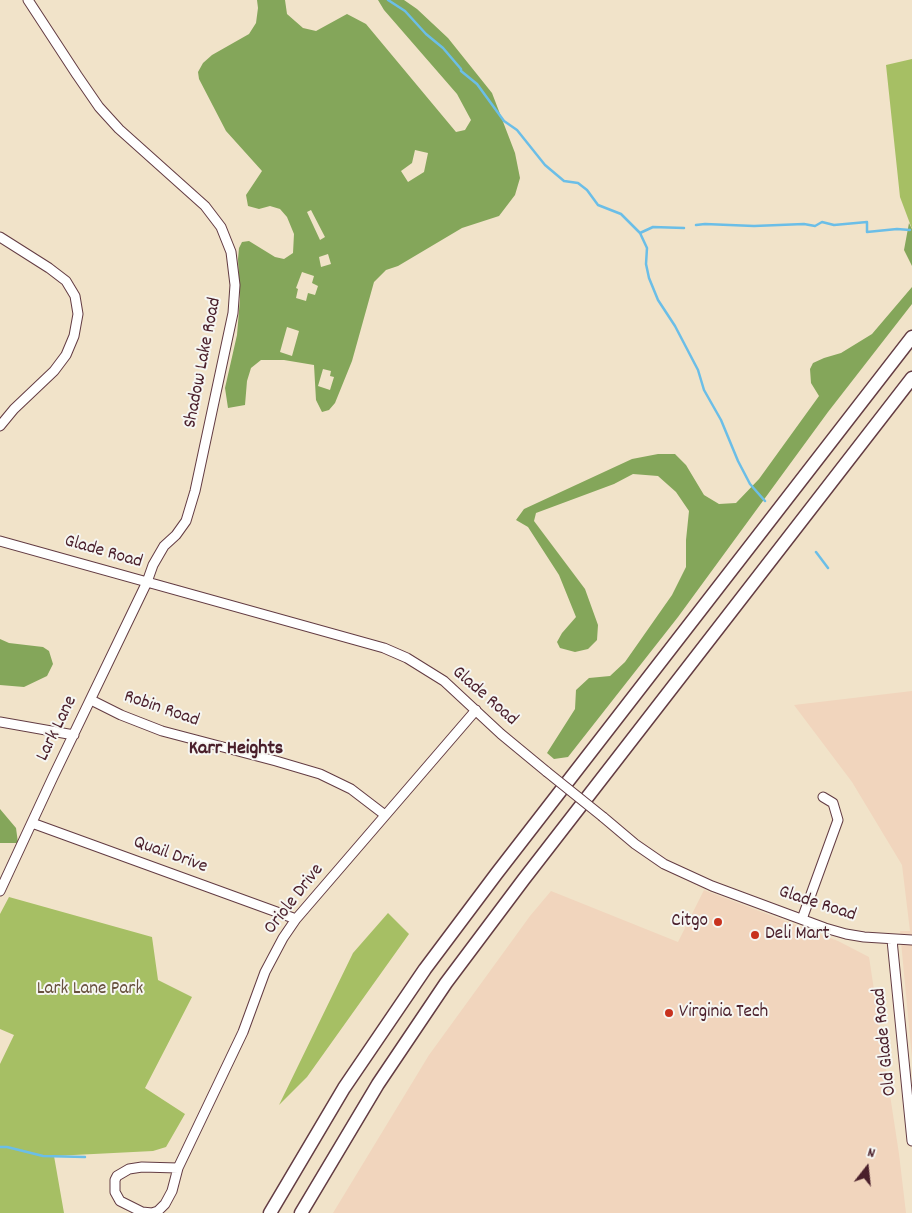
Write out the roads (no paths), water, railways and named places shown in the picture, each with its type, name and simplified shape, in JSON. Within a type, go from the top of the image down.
[{"type":"highway","points":[[270,1213],[349,1081],[425,968],[496,873],[912,337]]},
{"type":"highway","points":[[301,1213],[378,1084],[452,976],[518,886],[912,378]]},
{"type":"street","name":"Shadow Lake Road","points":[[29,0],[99,107],[118,129],[204,206],[221,227],[231,252],[235,285],[233,313],[195,491],[186,521],[164,546],[153,564],[147,582]]},
{"type":"street","points":[[0,237],[66,281],[75,296],[78,314],[74,336],[66,355],[54,371],[14,409],[0,426]]},
{"type":"street","name":"Glade Road","points":[[0,541],[384,648],[407,658],[430,671],[454,690],[547,772],[647,853],[674,870],[712,886],[846,934],[892,940],[912,940]]},
{"type":"street","name":"Lark Lane","points":[[0,891],[147,582]]},
{"type":"street","name":"Robin Road","points":[[91,700],[136,722],[162,731],[320,774],[351,789],[385,816]]},
{"type":"street","name":"Oriole Drive","points":[[178,1168],[142,1167],[129,1169],[115,1180],[115,1192],[120,1201],[142,1212],[152,1213],[158,1211],[165,1204],[172,1191],[178,1168],[243,1032],[258,989],[273,956],[296,919],[476,710]]},
{"type":"street","points":[[0,722],[74,735]]},
{"type":"street","points":[[802,919],[838,820],[833,803],[823,797]]},
{"type":"street","name":"Quail Drive","points":[[32,823],[296,919]]},
{"type":"street","name":"Old Glade Road","points":[[892,940],[912,1141]]},
{"type":"waterway","points":[[388,0],[405,11],[426,34],[443,48],[461,71],[477,84],[504,121],[517,130],[545,165],[564,181],[578,183],[587,190],[598,205],[621,214],[640,233],[647,248],[646,264],[649,278],[658,300],[675,326],[698,370],[704,390],[721,420],[750,484],[765,501]]},
{"type":"waterway","points":[[696,225],[754,226],[804,224],[815,226],[822,222],[834,225],[867,222],[867,232],[897,229],[910,230]]},
{"type":"waterway","points":[[640,233],[653,227],[684,228]]},
{"type":"waterway","points":[[816,552],[828,568]]},
{"type":"waterway","points":[[0,1147],[43,1156],[85,1157]]},
{"type":"place","name":"Citgo","points":[[718,922]]},
{"type":"place","name":"Deli Mart","points":[[755,935]]},
{"type":"place","name":"Virginia Tech","points":[[669,1013]]},
{"type":"district","name":"Karr Heights","points":[[236,750]]},
{"type":"park label","name":"Lark Lane Park","points":[[90,990]]}]
